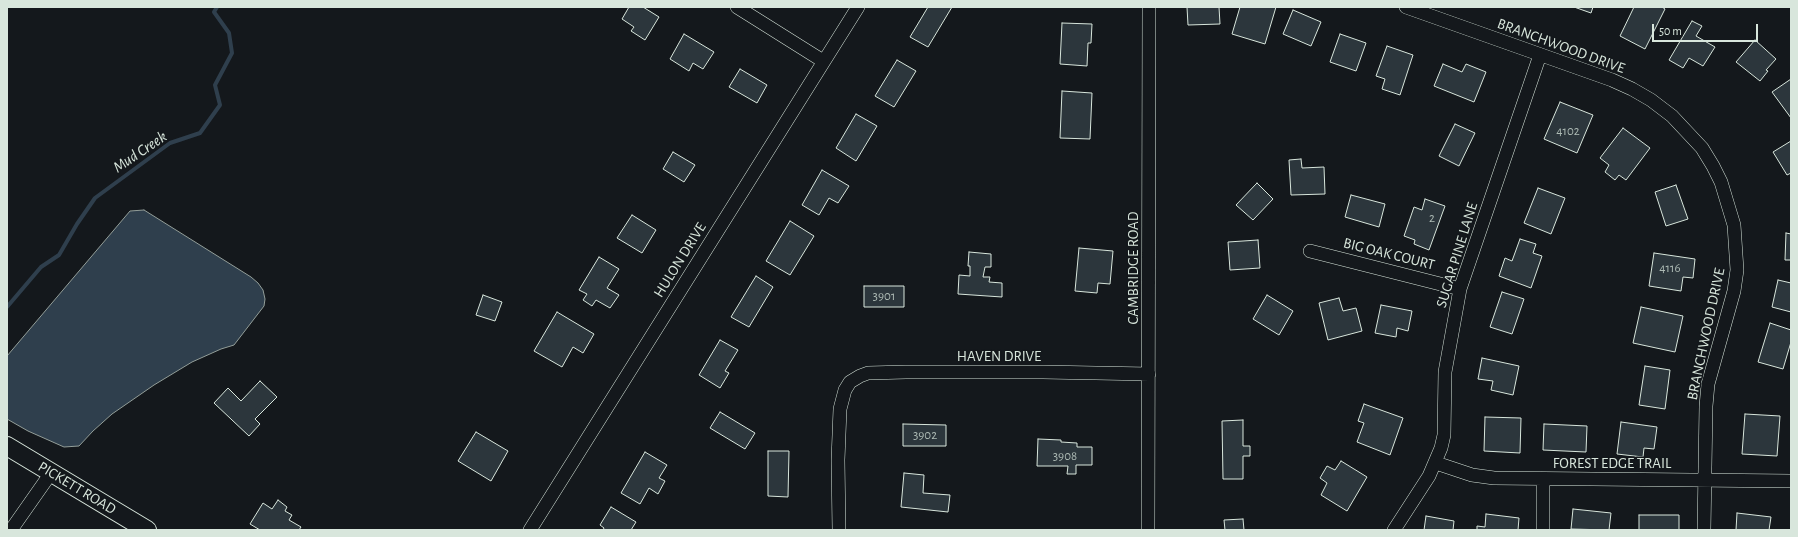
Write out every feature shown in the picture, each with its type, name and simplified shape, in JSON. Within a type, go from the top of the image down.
[{"type":"street","points":[[737,7],[823,61]]},
{"type":"street","name":"HULON DRIVE","points":[[530,530],[858,7]]},
{"type":"street","name":"CAMBRIDGE ROAD","points":[[1148,530],[1149,7]]},
{"type":"street","name":"BRANCHWOOD DRIVE","points":[[1406,7],[1612,80],[1651,100],[1672,116],[1702,148],[1721,182],[1734,225],[1737,270],[1734,291],[1708,384],[1706,406],[1704,530]]},
{"type":"street","name":"SUGAR PINE LANE","points":[[1394,530],[1430,476],[1441,448],[1444,435],[1445,372],[1460,289],[1540,55]]},
{"type":"street","name":"BIG OAK COURT","points":[[1310,251],[1460,289]]},
{"type":"street","name":"HAVEN DRIVE","points":[[838,530],[839,423],[842,399],[850,382],[868,374],[899,372],[1149,374]]},
{"type":"street","name":"PICKETT ROAD","points":[[7,446],[147,530]]},
{"type":"street","name":"FOREST EDGE TRAIL","points":[[1436,463],[1472,475],[1494,478],[1791,481]]},
{"type":"street","points":[[11,530],[51,473]]},
{"type":"street","points":[[1543,479],[1543,530]]},
{"type":"water","points":[[144,210],[251,277],[263,290],[265,299],[264,306],[234,345],[192,362],[154,385],[112,414],[79,446],[64,447],[28,431],[7,419],[7,356],[130,211]]},
{"type":"building","points":[[629,7],[643,7],[659,17],[645,40],[631,31],[634,27],[622,19]]},
{"type":"building","points":[[928,7],[952,7],[928,47],[910,37]]},
{"type":"building","points":[[1187,7],[1219,7],[1220,24],[1188,25]]},
{"type":"building","points":[[1240,7],[1276,7],[1265,44],[1232,34]]},
{"type":"building","points":[[1574,7],[1593,7],[1591,13]]},
{"type":"building","points":[[1634,7],[1662,7],[1665,9],[1645,49],[1620,36]]},
{"type":"building","points":[[1293,10],[1321,22],[1311,46],[1283,34]]},
{"type":"building","points":[[1692,21],[1702,26],[1696,36],[1715,47],[1703,66],[1689,58],[1683,68],[1669,60]]},
{"type":"building","points":[[1062,23],[1092,24],[1091,43],[1088,43],[1087,66],[1060,64]]},
{"type":"building","points":[[684,34],[714,52],[703,69],[693,63],[689,71],[670,59]]},
{"type":"building","points":[[1340,34],[1366,43],[1356,71],[1330,62]]},
{"type":"building","points":[[1755,40],[1776,59],[1766,70],[1768,71],[1760,81],[1736,62]]},
{"type":"building","points":[[1387,46],[1413,55],[1400,95],[1382,89],[1385,79],[1376,76]]},
{"type":"building","points":[[897,60],[916,71],[894,107],[875,96]]},
{"type":"building","points":[[1443,64],[1462,72],[1466,64],[1486,72],[1474,102],[1434,86]]},
{"type":"building","points":[[740,69],[767,85],[757,103],[729,87]]},
{"type":"building","points":[[1791,79],[1791,118],[1772,92]]},
{"type":"building","points":[[1062,91],[1092,93],[1090,139],[1060,138]]},
{"type":"building","points":[[1560,102],[1593,115],[1577,153],[1544,139]]},
{"type":"building","points":[[856,114],[877,126],[856,161],[836,148]]},
{"type":"building","points":[[1455,124],[1475,133],[1459,166],[1439,156]]},
{"type":"building","points":[[1623,128],[1650,148],[1626,180],[1619,175],[1615,180],[1605,172],[1609,165],[1600,158]]},
{"type":"building","points":[[1791,141],[1791,173],[1787,175],[1773,152]]},
{"type":"building","points":[[673,152],[695,165],[684,182],[663,169]]},
{"type":"building","points":[[1301,159],[1302,168],[1324,167],[1325,194],[1291,195],[1289,160]]},
{"type":"building","points":[[822,170],[849,186],[838,203],[829,198],[819,215],[802,205]]},
{"type":"building","points":[[1257,183],[1273,199],[1253,220],[1236,205]]},
{"type":"building","points":[[1676,185],[1688,219],[1666,226],[1655,192]]},
{"type":"building","points":[[1538,188],[1565,198],[1551,234],[1524,223]]},
{"type":"building","points":[[1351,195],[1385,204],[1379,227],[1345,217]]},
{"type":"building","points":[[1425,199],[1445,206],[1429,250],[1414,244],[1415,240],[1404,236],[1414,207],[1422,210]]},
{"type":"building","points":[[632,215],[656,230],[642,253],[617,238]]},
{"type":"building","points":[[790,221],[814,236],[790,275],[766,261]]},
{"type":"building","points":[[1786,233],[1791,234],[1791,260],[1785,260]]},
{"type":"building","points":[[1520,239],[1536,244],[1533,253],[1542,256],[1531,288],[1499,276],[1505,258],[1512,261]]},
{"type":"building","points":[[1258,240],[1260,268],[1230,270],[1228,242]]},
{"type":"building","points":[[1079,248],[1113,251],[1110,284],[1098,283],[1097,293],[1075,291]]},
{"type":"building","points":[[969,252],[991,254],[991,267],[985,267],[983,277],[990,277],[989,282],[1002,283],[1002,297],[958,294],[959,275],[970,276],[970,266],[968,266]]},
{"type":"building","points":[[1654,253],[1695,259],[1693,278],[1683,277],[1681,291],[1649,286]]},
{"type":"building","points":[[599,257],[619,269],[607,288],[619,295],[610,308],[596,300],[592,306],[583,300],[587,294],[579,290]]},
{"type":"building","points":[[756,276],[773,287],[749,327],[731,317]]},
{"type":"building","points":[[1778,280],[1791,283],[1791,312],[1772,307]]},
{"type":"building","points":[[864,286],[904,286],[904,307],[864,307]]},
{"type":"building","points":[[1502,292],[1524,299],[1512,334],[1490,327]]},
{"type":"building","points":[[483,295],[502,302],[495,321],[476,315]]},
{"type":"building","points":[[1267,295],[1293,311],[1279,335],[1253,319]]},
{"type":"building","points":[[1339,298],[1343,311],[1356,308],[1362,331],[1328,340],[1319,303]]},
{"type":"building","points":[[1381,305],[1412,311],[1408,331],[1397,328],[1396,337],[1375,333]]},
{"type":"building","points":[[1641,307],[1683,316],[1675,352],[1633,343]]},
{"type":"building","points":[[557,312],[594,334],[583,353],[573,347],[562,367],[534,351]]},
{"type":"building","points":[[1770,323],[1791,330],[1791,342],[1783,369],[1758,362]]},
{"type":"building","points":[[720,340],[738,350],[725,371],[729,373],[720,388],[699,375]]},
{"type":"building","points":[[1482,358],[1519,366],[1513,395],[1491,390],[1493,381],[1478,379]]},
{"type":"building","points":[[1645,366],[1670,370],[1665,409],[1639,405]]},
{"type":"building","points":[[260,381],[277,397],[255,419],[260,424],[249,436],[214,403],[228,388],[241,401]]},
{"type":"building","points":[[1364,404],[1403,418],[1390,455],[1357,442],[1364,423],[1358,421]]},
{"type":"building","points":[[720,412],[755,433],[745,449],[710,428]]},
{"type":"building","points":[[1745,414],[1780,416],[1777,456],[1742,454]]},
{"type":"building","points":[[1485,417],[1521,418],[1520,453],[1484,451]]},
{"type":"building","points":[[1243,420],[1243,446],[1250,446],[1250,456],[1243,456],[1243,479],[1223,479],[1222,421]]},
{"type":"building","points":[[1621,422],[1657,427],[1654,449],[1644,448],[1643,457],[1617,454]]},
{"type":"building","points":[[903,424],[946,425],[946,446],[903,446]]},
{"type":"building","points":[[1544,424],[1587,426],[1586,452],[1543,450]]},
{"type":"building","points":[[476,432],[508,451],[491,481],[458,461]]},
{"type":"building","points":[[1038,439],[1061,440],[1061,442],[1077,443],[1077,447],[1092,447],[1092,465],[1076,465],[1076,474],[1067,474],[1068,466],[1037,466]]},
{"type":"building","points":[[768,451],[789,451],[788,497],[768,496]]},
{"type":"building","points":[[645,452],[667,465],[659,478],[665,481],[658,494],[649,488],[640,504],[621,493]]},
{"type":"building","points":[[1341,461],[1367,477],[1347,511],[1321,495],[1327,483],[1320,478],[1327,466],[1335,470]]},
{"type":"building","points":[[904,473],[924,475],[923,493],[950,495],[948,512],[901,507]]},
{"type":"building","points":[[278,500],[287,507],[285,511],[292,515],[289,520],[301,527],[299,530],[260,530],[250,524],[263,503],[272,509]]},
{"type":"building","points":[[611,507],[636,522],[631,530],[603,530],[604,528],[600,525]]},
{"type":"building","points":[[1573,509],[1611,513],[1609,530],[1571,529]]},
{"type":"building","points":[[1737,513],[1771,517],[1769,530],[1736,530]]},
{"type":"building","points":[[1486,514],[1519,518],[1518,530],[1477,530],[1477,526],[1485,527]]},
{"type":"building","points":[[1639,515],[1679,515],[1679,530],[1639,530]]},
{"type":"building","points":[[1426,516],[1454,521],[1453,530],[1424,530]]},
{"type":"building","points":[[1243,519],[1244,530],[1225,530],[1224,520]]},
{"type":"waterway","name":"Mud Creek","points":[[7,307],[41,267],[59,255],[77,224],[95,198],[170,143],[200,133],[220,105],[215,85],[232,53],[229,33],[214,12],[217,7]]}]
